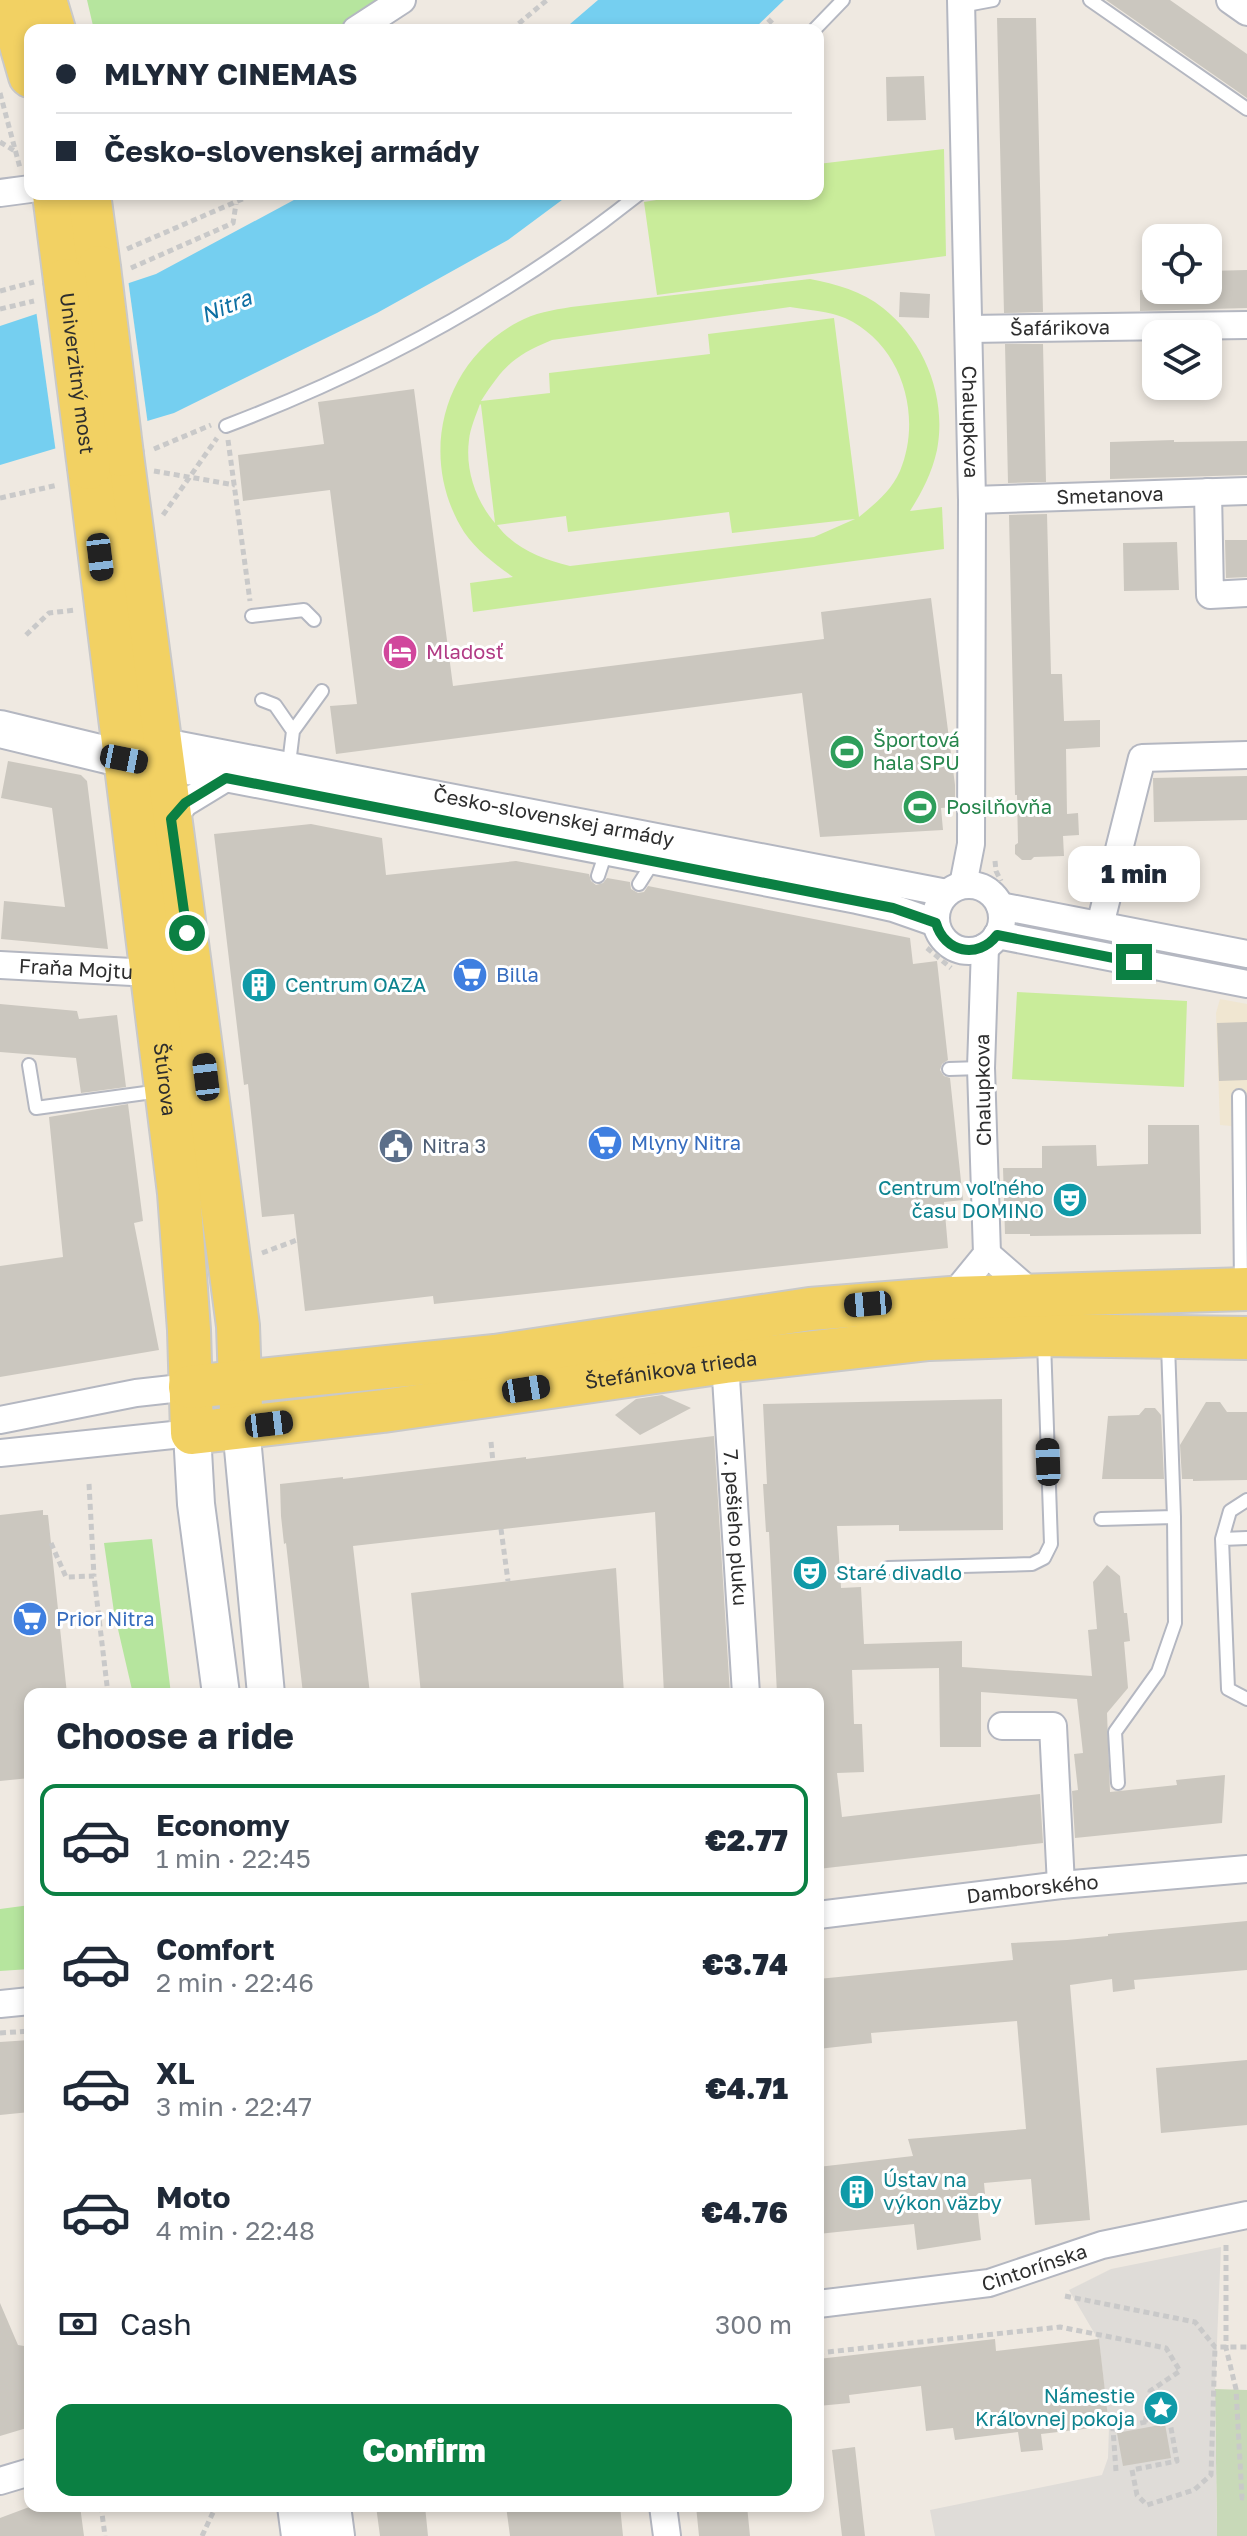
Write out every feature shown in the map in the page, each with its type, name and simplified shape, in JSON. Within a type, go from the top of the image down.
[{"type":"main road","points":[[8,0],[24,55]]},
{"type":"main road","points":[[45,0],[52,24]]},
{"type":"main road","points":[[56,200],[80,270]]},
{"type":"main road","points":[[80,270],[88,200]]},
{"type":"main road","name":"Univerzitný most","points":[[80,270],[113,465]]},
{"type":"main road","name":"Štúrova","points":[[113,465],[142,750],[151,973],[181,1208],[196,1504],[220,1688]]},
{"type":"main road","points":[[0,722],[142,750]]},
{"type":"main road","points":[[0,729],[142,750]]},
{"type":"main road","name":"Štúrova","points":[[142,750],[171,819],[238,1326],[241,1427]]},
{"type":"main road","name":"Štefánikova trieda","points":[[190,1387],[495,1356],[810,1309],[951,1298],[1244,1289]]},
{"type":"main road","points":[[722,1320],[725,1362]]},
{"type":"main road","name":"Štefánikova trieda","points":[[192,1433],[383,1411],[725,1362],[929,1339],[1043,1335],[1247,1338]]},
{"type":"main road","points":[[241,1427],[265,1688]]},
{"type":"main road","points":[[297,2512],[300,2536]]},
{"type":"main road","points":[[333,2512],[336,2536]]},
{"type":"street","points":[[365,24],[402,0]]},
{"type":"street","points":[[1230,0],[1247,12]]},
{"type":"street","name":"Chalupkova","points":[[961,3],[970,329],[971,844],[980,892]]},
{"type":"street","points":[[0,193],[24,190]]},
{"type":"street","name":"Šafárikova","points":[[970,329],[1247,325]]},
{"type":"street","name":"Smetanova","points":[[972,500],[1247,491]]},
{"type":"street","points":[[1208,492],[1210,595],[1247,593]]},
{"type":"street","name":"Česko-slovenskej armády","points":[[142,750],[289,764],[644,834],[980,892],[1100,925],[1247,954]]},
{"type":"street","name":"Česko-slovenskej armády","points":[[142,750],[226,778],[881,905],[936,923]]},
{"type":"street","points":[[1100,925],[1142,758],[1247,755]]},
{"type":"street","points":[[171,819],[185,803],[226,778]]},
{"type":"street","points":[[991,941],[1001,926],[980,892],[940,901],[936,923],[943,939],[958,949],[967,951],[991,941],[1247,984]]},
{"type":"street","name":"Chalupkova","points":[[987,1254],[981,1068],[991,941]]},
{"type":"street","name":"Chalupkova","points":[[958,949],[983,1014]]},
{"type":"street","name":"Fraňa Mojtu","points":[[0,965],[151,973]]},
{"type":"street","points":[[951,1298],[987,1254],[1034,1295]]},
{"type":"street","name":"7. pešieho pluku","points":[[725,1362],[746,1688]]},
{"type":"street","points":[[0,1420],[136,1393],[190,1387]]},
{"type":"street","name":"Štefánikova trieda","points":[[0,1453],[192,1433]]},
{"type":"street","points":[[1002,1726],[1053,1726],[1061,1885]]},
{"type":"street","name":"Damborského","points":[[824,1914],[1061,1885],[1247,1869]]},
{"type":"street","points":[[0,2004],[24,2002]]},
{"type":"street","name":"Cintorínska","points":[[824,2303],[989,2283],[1102,2245],[1247,2215]]},
{"type":"street","points":[[0,2481],[24,2474]]},
{"type":"street","points":[[664,2512],[667,2536]]},
{"type":"lane","points":[[820,24],[843,0]]},
{"type":"lane","points":[[961,3],[993,0]]},
{"type":"lane","points":[[1090,0],[1247,109]]},
{"type":"lane","points":[[225,423],[299,399],[421,338],[534,272],[631,200]]},
{"type":"lane","points":[[252,616],[304,610],[314,620]]},
{"type":"lane","points":[[289,764],[293,731],[322,691]]},
{"type":"lane","points":[[262,700],[275,705],[293,731]]},
{"type":"lane","points":[[598,876],[605,850],[644,834]]},
{"type":"lane","points":[[639,884],[653,862]]},
{"type":"lane","points":[[29,1065],[36,1108],[167,1090]]},
{"type":"lane","points":[[949,1069],[981,1068]]},
{"type":"lane","points":[[1239,1096],[1244,1289]]},
{"type":"lane","points":[[888,1568],[1032,1564],[1044,1558],[1051,1544],[1043,1335]]},
{"type":"lane","points":[[1118,1783],[1115,1732],[1158,1672],[1175,1623],[1168,1338]]},
{"type":"lane","points":[[1247,1500],[1230,1511],[1222,1539],[1228,1689],[1247,1699]]},
{"type":"lane","points":[[1101,1519],[1174,1517]]},
{"type":"lane","points":[[1222,1539],[1247,1538]]},
{"type":"path","points":[[518,24],[547,0]]},
{"type":"path","points":[[768,19],[773,24]]},
{"type":"path","points":[[0,142],[16,151]]},
{"type":"path","points":[[0,291],[80,270],[243,200]]},
{"type":"path","points":[[0,498],[113,465],[225,423]]},
{"type":"path","points":[[157,523],[225,423]]},
{"type":"path","points":[[225,423],[252,616]]},
{"type":"path","points":[[113,465],[235,485]]},
{"type":"path","points":[[26,635],[49,613],[77,610]]},
{"type":"path","points":[[980,892],[996,871],[995,856]]},
{"type":"path","points":[[262,1253],[297,1240]]},
{"type":"path","points":[[491,1442],[493,1462]]},
{"type":"path","points":[[89,1484],[94,1576],[107,1688]]},
{"type":"path","points":[[501,1529],[508,1581]]},
{"type":"path","points":[[51,1543],[66,1577],[94,1576]]},
{"type":"path","points":[[0,2033],[24,2031]]},
{"type":"path","points":[[1226,2240],[1226,2348],[1236,2389],[1242,2498],[1247,2497]]},
{"type":"path","points":[[1065,2296],[1195,2322],[1215,2347],[1211,2475],[1194,2490],[1147,2505],[1137,2495],[1132,2470],[1177,2461],[1169,2417],[1113,2429],[1116,2471]]},
{"type":"path","points":[[824,2352],[1060,2327],[1166,2348],[1180,2371],[1150,2391],[1145,2424]]},
{"type":"path","points":[[1215,2347],[1247,2347]]},
{"type":"path","points":[[102,2512],[105,2536]]},
{"type":"path","points":[[202,2536],[213,2512]]},
{"type":"shaded area","points":[[1220,999],[1247,1004],[1247,1247],[1235,1247],[1235,1130],[1231,1126],[1220,1125],[1216,1013]]},
{"type":"shaded area","name":"Námestie Kráľovnej pokoja","points":[[1221,2247],[1215,2389],[1217,2536],[935,2536],[930,2510],[1102,2475],[1108,2458],[1109,2427],[1099,2341],[1069,2290],[1111,2269]]},
{"type":"green space","points":[[87,0],[385,0],[345,24],[93,24]]},
{"type":"green space","points":[[944,149],[946,256],[657,295],[644,202],[824,200],[824,163]]},
{"type":"green space","points":[[810,279],[848,289],[875,302],[898,321],[911,337],[930,372],[939,411],[937,450],[926,482],[910,511],[942,507],[944,549],[473,612],[470,583],[513,577],[469,539],[450,504],[442,474],[441,444],[445,415],[455,387],[471,362],[492,340],[524,319],[571,307]],"holes":[[[790,307],[839,316],[865,330],[894,363],[902,384],[908,405],[907,450],[900,471],[888,491],[859,517],[834,318],[708,334],[710,354],[549,373],[550,393],[481,401],[510,363],[552,340]],[[480,404],[495,523],[482,505],[470,474],[468,451]],[[729,512],[732,533],[855,519],[814,537],[570,566],[530,552],[512,541],[497,525],[566,516],[568,532]]]},
{"type":"green space","points":[[1017,992],[1187,1001],[1184,1087],[1012,1079]]},
{"type":"green space","points":[[152,1539],[170,1688],[132,1688],[114,1612],[104,1543]]},
{"type":"green space","points":[[24,1906],[24,1969],[0,1971],[0,1909]]},
{"type":"green space","points":[[1215,2389],[1247,2390],[1247,2536],[1217,2536]]},
{"type":"water","points":[[598,0],[784,0],[759,24],[570,24]]},
{"type":"water","name":"Nitra","points":[[294,200],[562,200],[508,240],[377,313],[174,413],[0,465],[0,326],[156,274]]},
{"type":"pier","points":[[128,279],[148,425],[56,453],[36,310]]},
{"type":"building","points":[[1106,0],[1170,0],[1247,54],[1247,98]]},
{"type":"building","points":[[997,18],[1036,18],[1043,312],[1004,313]]},
{"type":"building","points":[[924,76],[926,120],[887,121],[886,77]]},
{"type":"building","points":[[1247,270],[1247,308],[1140,311],[1140,290],[1142,304],[1222,304],[1222,271]]},
{"type":"building","points":[[900,292],[930,294],[929,318],[899,317]]},
{"type":"building","points":[[1005,344],[1043,344],[1046,482],[1008,483]]},
{"type":"building","points":[[414,389],[453,686],[824,639],[821,612],[931,598],[955,785],[955,807],[941,808],[943,830],[820,837],[802,693],[336,754],[330,706],[357,704],[330,490],[243,501],[238,455],[324,444],[318,402]]},
{"type":"building","points":[[1247,441],[1247,475],[1110,479],[1110,442]]},
{"type":"building","points":[[1047,514],[1051,674],[1062,674],[1064,721],[1100,720],[1100,747],[1066,749],[1067,814],[1078,813],[1079,835],[1063,836],[1064,856],[1022,860],[1015,854],[1018,843],[1009,515]]},
{"type":"building","points":[[1225,540],[1247,540],[1247,577],[1226,578]]},
{"type":"building","points":[[1177,542],[1179,590],[1124,591],[1123,543]]},
{"type":"building","points":[[8,761],[81,775],[87,781],[108,949],[1,939],[4,901],[65,907],[52,808],[1,798]]},
{"type":"building","points":[[1247,776],[1247,820],[1154,822],[1153,778]]},
{"type":"building","name":"Mlyny Nitra","points":[[311,824],[382,838],[386,875],[516,861],[589,874],[596,885],[607,878],[630,882],[631,889],[638,893],[644,892],[648,886],[910,938],[913,964],[937,961],[948,1060],[940,1070],[950,1078],[963,1200],[944,1202],[948,1248],[434,1304],[433,1296],[305,1311],[294,1214],[262,1217],[248,1084],[244,1085],[214,834]]},
{"type":"building","points":[[0,1004],[77,1011],[79,1019],[117,1015],[126,1087],[81,1093],[76,1058],[0,1052]]},
{"type":"building","points":[[1247,1022],[1247,1080],[1219,1081],[1217,1023]]},
{"type":"building","points":[[128,1104],[143,1221],[134,1223],[159,1350],[0,1377],[0,1266],[63,1257],[49,1117]]},
{"type":"building","name":"Centrum voľného času DOMINO","points":[[1148,1125],[1199,1125],[1201,1234],[1005,1234],[1003,1168],[1042,1168],[1042,1146],[1096,1145],[1097,1166],[1148,1164]]},
{"type":"building","points":[[662,1395],[691,1408],[640,1435],[615,1415],[636,1399]]},
{"type":"building","points":[[1002,1399],[1003,1530],[899,1531],[899,1525],[837,1526],[841,1588],[861,1587],[864,1644],[962,1641],[962,1667],[1092,1676],[1088,1630],[1097,1629],[1093,1582],[1107,1565],[1120,1576],[1130,1641],[1124,1642],[1128,1688],[1107,1713],[1110,1792],[1177,1785],[1176,1780],[1225,1775],[1222,1823],[1075,1838],[1072,1791],[1078,1790],[1074,1754],[1083,1753],[1077,1699],[981,1692],[981,1747],[940,1747],[939,1668],[852,1670],[854,1724],[862,1724],[864,1772],[837,1773],[842,1817],[1040,1794],[1043,1843],[824,1868],[824,1688],[777,1688],[769,1532],[766,1532],[763,1484],[767,1484],[763,1404]]},
{"type":"building","points":[[1206,1402],[1220,1402],[1227,1412],[1247,1412],[1247,1480],[1182,1479],[1180,1445]]},
{"type":"building","points":[[1145,1408],[1155,1408],[1161,1415],[1164,1479],[1102,1479],[1108,1416],[1139,1415]]},
{"type":"building","points":[[714,1436],[730,1688],[664,1688],[655,1512],[353,1546],[369,1688],[302,1688],[284,1544],[280,1484]]},
{"type":"building","name":"Prior Nitra","points":[[43,1510],[43,1515],[48,1515],[66,1688],[24,1688],[24,1779],[0,1781],[0,1515]]},
{"type":"building","points":[[616,1568],[624,1688],[420,1688],[411,1593]]},
{"type":"building","points":[[1247,1921],[1247,1970],[1134,1980],[1135,1989],[1113,1992],[1112,1979],[1070,1985],[1090,2220],[1035,2225],[1031,2179],[984,2183],[985,2194],[976,2195],[981,2240],[917,2250],[914,2224],[824,2233],[824,2166],[913,2156],[908,2139],[1026,2129],[1017,2021],[871,2033],[872,2043],[824,2048],[824,1978],[1013,1960],[1011,1943]]},
{"type":"building","points":[[24,2040],[24,2113],[0,2115],[0,2042]]},
{"type":"building","points":[[1247,2060],[1247,2125],[1161,2133],[1156,2068]]},
{"type":"building","points":[[0,2303],[18,2345],[24,2346],[24,2429],[0,2436]]},
{"type":"building","points":[[995,2339],[996,2351],[1099,2339],[1109,2426],[1041,2434],[1043,2450],[1021,2452],[1018,2432],[955,2440],[953,2428],[926,2431],[921,2386],[849,2395],[850,2403],[824,2405],[824,2358]]},
{"type":"building","points":[[1165,2424],[1171,2458],[1123,2466],[1117,2433]]},
{"type":"building","points":[[855,2447],[865,2536],[842,2536],[832,2450]]},
{"type":"building","points":[[24,2509],[24,2512],[81,2512],[84,2536],[0,2536],[0,2518]]},
{"type":"building","points":[[377,2512],[426,2512],[428,2536],[380,2536]]},
{"type":"building","points":[[507,2512],[621,2512],[623,2536],[510,2536]]},
{"type":"building","points":[[697,2512],[748,2512],[750,2536],[699,2536]]},
{"type":"place","name":"Mladosť","points":[[400,652]]},
{"type":"place","name":"Športová hala SPU","points":[[847,752]]},
{"type":"place","name":"Posilňovňa","points":[[920,807]]},
{"type":"place","name":"Billa","points":[[470,975]]},
{"type":"place","name":"Centrum OAZA","points":[[259,985]]},
{"type":"place","name":"Mlyny Nitra","points":[[605,1143]]},
{"type":"place","name":"Nitra 3","points":[[396,1146]]},
{"type":"place","name":"Centrum voľného času DOMINO","points":[[1070,1200]]},
{"type":"place","name":"Staré divadlo","points":[[810,1573]]},
{"type":"place","name":"Prior Nitra","points":[[30,1619]]},
{"type":"place","name":"Ústav na výkon väzby","points":[[857,2192]]},
{"type":"place","name":"Námestie Kráľovnej pokoja","points":[[1161,2408]]},
{"type":"route","points":[[187,933],[171,819],[185,803],[226,778],[893,908],[936,923],[943,939],[967,951],[985,947],[997,935],[1134,962]]}]
